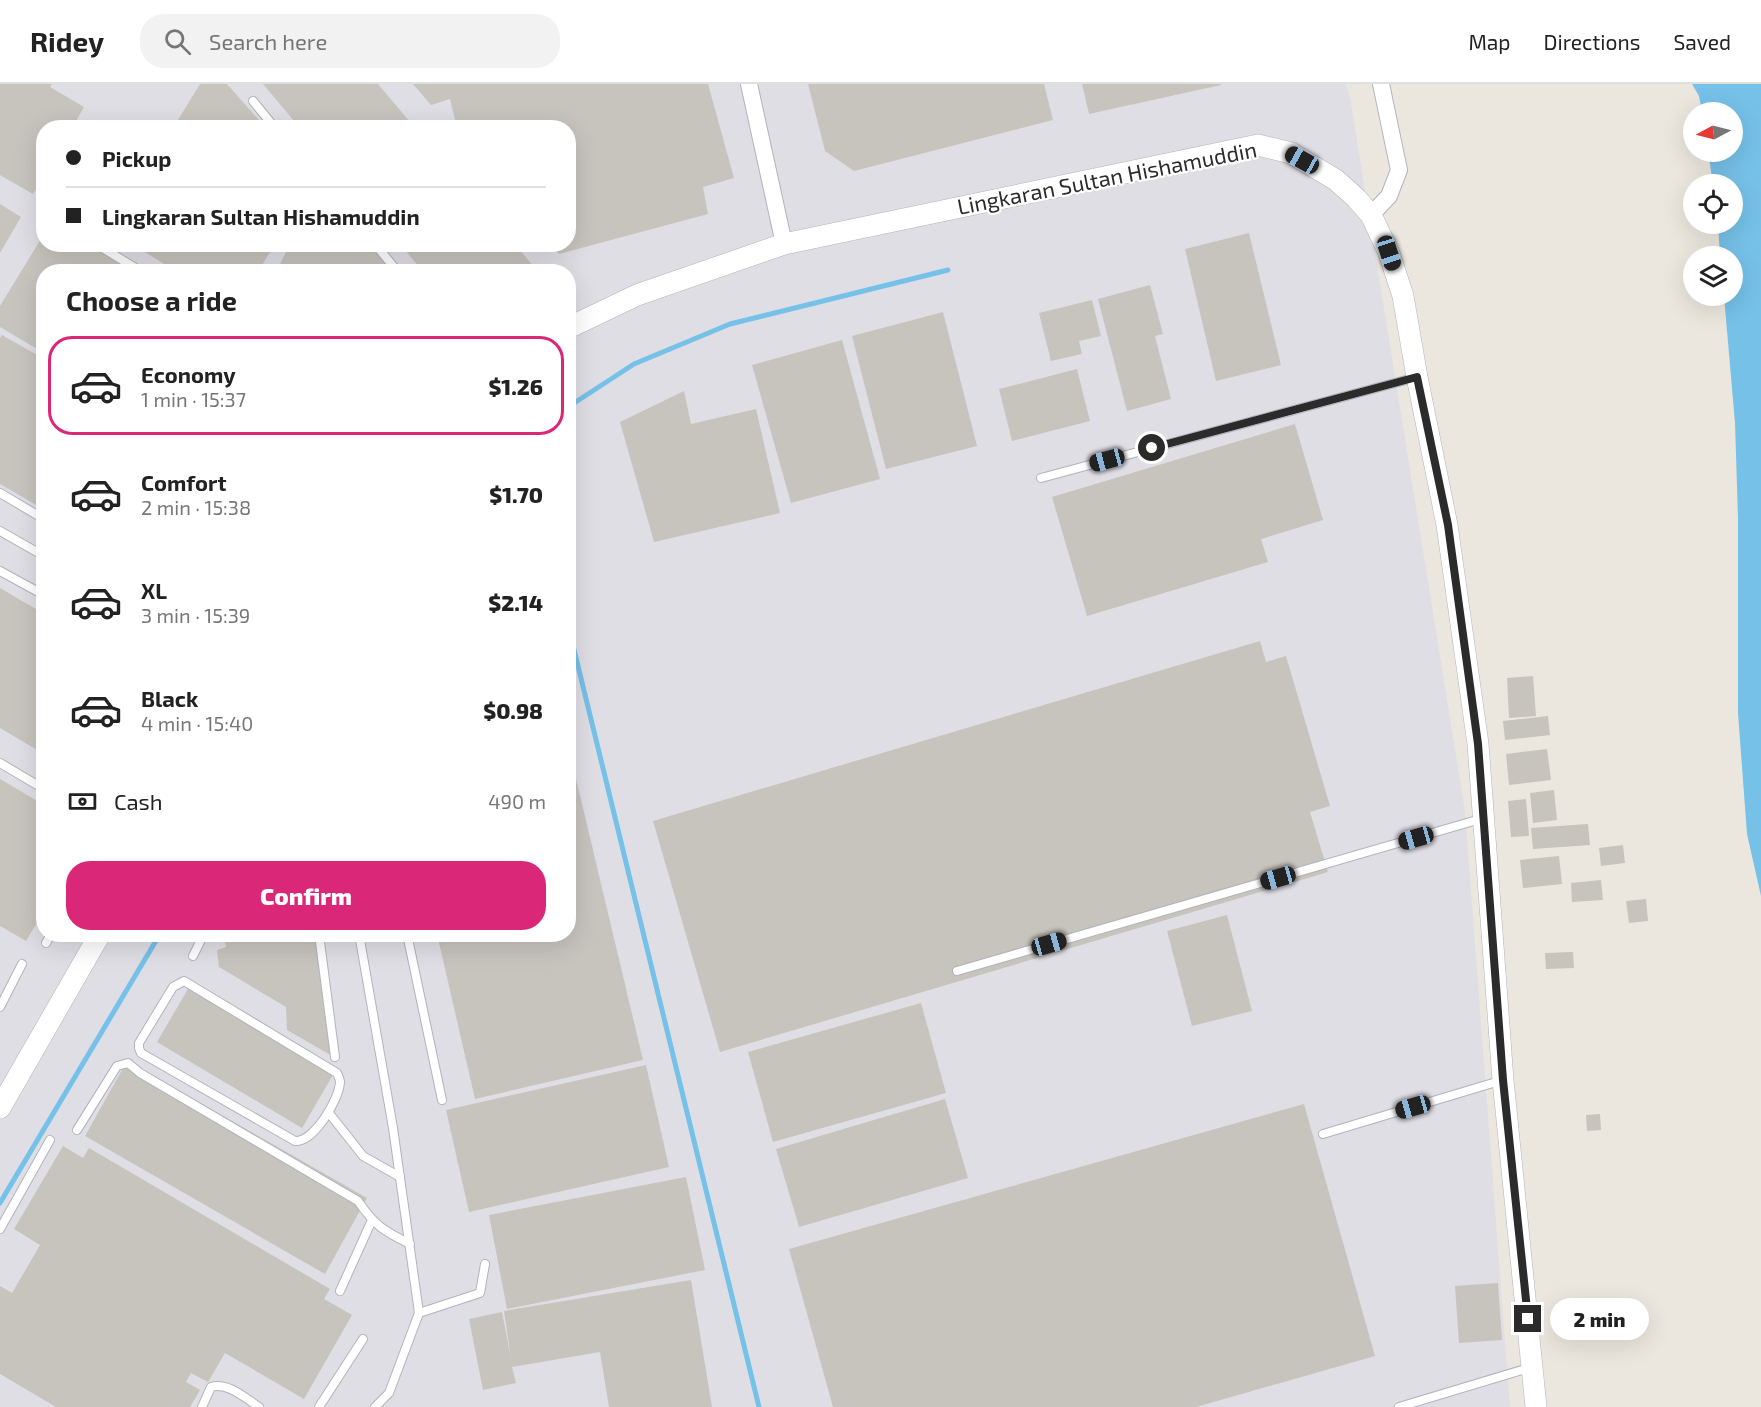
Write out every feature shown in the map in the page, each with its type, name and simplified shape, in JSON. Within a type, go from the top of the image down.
[{"type":"street","points":[[749,84],[784,244]]},
{"type":"street","points":[[1371,215],[1389,196],[1399,170],[1381,84]]},
{"type":"street","name":"Lingkaran Sultan Hishamuddin","points":[[576,324],[637,295],[784,244],[1258,145],[1291,153],[1314,166],[1336,180],[1371,215],[1389,253],[1403,296],[1417,377],[1448,525],[1478,744],[1503,1080],[1536,1407]]},
{"type":"street","points":[[0,1108],[95,942]]},
{"type":"lane","points":[[253,101],[268,120]]},
{"type":"lane","points":[[109,252],[129,264]]},
{"type":"lane","points":[[382,252],[391,264]]},
{"type":"lane","points":[[1041,478],[1417,377]]},
{"type":"lane","points":[[0,492],[36,514]]},
{"type":"lane","points":[[0,531],[36,551]]},
{"type":"lane","points":[[0,571],[36,591]]},
{"type":"lane","points":[[0,763],[36,784]]},
{"type":"lane","points":[[957,971],[1484,818]]},
{"type":"lane","points":[[193,956],[200,942]]},
{"type":"lane","points":[[320,942],[335,1058]]},
{"type":"lane","points":[[360,942],[400,1177],[419,1313],[389,1393],[375,1407]]},
{"type":"lane","points":[[409,942],[442,1100]]},
{"type":"lane","points":[[0,1007],[22,964]]},
{"type":"lane","points":[[184,981],[337,1073],[340,1082],[329,1113],[305,1138],[300,1142],[295,1142],[141,1053],[139,1043],[173,987],[184,981]]},
{"type":"lane","points":[[77,1130],[117,1066],[128,1063],[140,1073],[358,1201],[372,1220],[383,1230],[410,1244]]},
{"type":"lane","points":[[1323,1134],[1503,1080]]},
{"type":"lane","points":[[329,1113],[363,1156],[400,1177]]},
{"type":"lane","points":[[0,1229],[50,1140]]},
{"type":"lane","points":[[340,1291],[372,1220]]},
{"type":"lane","points":[[419,1313],[480,1293],[485,1264]]},
{"type":"lane","points":[[319,1407],[363,1339]]},
{"type":"lane","points":[[1399,1407],[1533,1367]]},
{"type":"lane","points":[[202,1407],[211,1387],[219,1384],[259,1407]]},
{"type":"shaded area","points":[[0,84],[1346,84],[1350,97],[1465,811],[1510,1407],[0,1407]]},
{"type":"water","points":[[1692,84],[1761,84],[1761,896],[1747,834],[1738,713],[1738,518],[1735,423],[1725,306],[1743,306],[1743,246],[1719,246],[1719,234],[1743,234],[1743,174],[1711,174],[1710,162],[1743,162],[1743,102],[1700,102]]},
{"type":"building","points":[[0,84],[52,84],[50,87],[84,107],[77,120],[36,120],[36,189],[33,194],[0,175]]},
{"type":"building","points":[[200,84],[227,84],[259,120],[178,120]]},
{"type":"building","points":[[263,84],[378,84],[408,120],[293,120]]},
{"type":"building","points":[[413,84],[708,84],[734,178],[703,187],[708,214],[576,249],[576,120],[455,120],[450,99],[431,105]]},
{"type":"building","points":[[808,84],[1044,84],[1053,120],[854,171],[825,151]]},
{"type":"building","points":[[1082,84],[1221,84],[1221,85],[1089,114]]},
{"type":"building","points":[[0,204],[21,217],[0,253]]},
{"type":"building","points":[[1249,233],[1281,365],[1216,381],[1185,249]]},
{"type":"building","points":[[36,247],[36,252],[110,252],[128,264],[36,264],[36,348],[0,327],[0,306]]},
{"type":"building","points":[[145,252],[270,252],[263,264],[164,264]]},
{"type":"building","points":[[286,252],[378,252],[387,264],[280,264]]},
{"type":"building","points":[[407,252],[522,252],[531,264],[416,264]]},
{"type":"building","points":[[1150,285],[1163,334],[1155,336],[1171,399],[1127,411],[1098,299]]},
{"type":"building","points":[[1092,300],[1101,336],[1079,341],[1082,354],[1051,361],[1039,313]]},
{"type":"building","points":[[943,312],[977,446],[886,469],[852,336]]},
{"type":"building","points":[[2,335],[36,354],[36,505],[0,484],[0,338]]},
{"type":"building","points":[[842,340],[880,479],[791,503],[752,365]]},
{"type":"building","points":[[1077,369],[1090,421],[1012,441],[999,389]]},
{"type":"building","points":[[684,391],[691,424],[756,409],[780,513],[654,542],[620,422]]},
{"type":"building","points":[[1295,424],[1323,520],[1261,539],[1268,562],[1087,616],[1052,497]]},
{"type":"building","points":[[0,588],[36,609],[36,749],[0,728]]},
{"type":"building","points":[[1260,641],[1266,662],[1286,656],[1330,806],[1310,812],[1328,872],[720,1052],[653,821]]},
{"type":"building","points":[[1533,676],[1536,716],[1509,718],[1507,678]]},
{"type":"building","points":[[1548,716],[1550,735],[1505,740],[1503,721]]},
{"type":"building","points":[[1547,749],[1551,780],[1509,785],[1506,754]]},
{"type":"building","points":[[0,779],[36,800],[36,924],[26,941],[0,926]]},
{"type":"building","points":[[576,779],[643,1060],[475,1099],[439,942],[576,942]]},
{"type":"building","points":[[1554,790],[1557,820],[1533,823],[1530,793]]},
{"type":"building","points":[[1526,799],[1529,836],[1511,837],[1508,801]]},
{"type":"building","points":[[1588,824],[1590,845],[1533,849],[1531,828]]},
{"type":"building","points":[[1623,845],[1625,863],[1601,866],[1599,848]]},
{"type":"building","points":[[1559,856],[1562,884],[1523,888],[1520,860]]},
{"type":"building","points":[[1601,880],[1603,900],[1572,902],[1571,883]]},
{"type":"building","points":[[1646,899],[1648,921],[1629,923],[1626,901]]},
{"type":"building","points":[[1227,915],[1252,1011],[1192,1026],[1167,931]]},
{"type":"building","points":[[225,942],[315,942],[334,1057],[287,1030],[286,1007],[219,967],[217,950],[226,947]]},
{"type":"building","points":[[1573,952],[1574,968],[1546,969],[1545,953]]},
{"type":"building","points":[[192,982],[337,1068],[302,1128],[157,1042]]},
{"type":"building","points":[[921,1003],[946,1093],[773,1142],[748,1052]]},
{"type":"building","points":[[127,1061],[367,1198],[325,1274],[85,1136]]},
{"type":"building","points":[[646,1065],[669,1167],[469,1212],[446,1110]]},
{"type":"building","points":[[945,1099],[968,1178],[799,1227],[776,1149]]},
{"type":"building","points":[[1304,1104],[1375,1356],[1196,1407],[833,1407],[789,1249]]},
{"type":"building","points":[[1600,1114],[1601,1130],[1587,1131],[1586,1115]]},
{"type":"building","points":[[63,1146],[83,1158],[89,1148],[330,1289],[324,1299],[352,1315],[304,1399],[225,1353],[208,1382],[191,1373],[186,1382],[200,1390],[190,1407],[56,1407],[0,1374],[0,1286],[12,1293],[40,1245],[14,1229]]},
{"type":"building","points":[[686,1177],[705,1270],[507,1309],[489,1215]]},
{"type":"building","points":[[691,1280],[712,1407],[609,1407],[600,1352],[512,1367],[516,1383],[483,1390],[469,1319],[502,1312],[511,1359],[504,1311]]},
{"type":"building","points":[[1498,1283],[1502,1340],[1459,1343],[1455,1286]]},
{"type":"waterway","points":[[576,402],[634,364],[730,324],[948,270]]},
{"type":"waterway","points":[[576,658],[759,1407]]},
{"type":"waterway","points":[[0,1203],[155,942]]},
{"type":"route","points":[[1152,448],[1417,377],[1448,525],[1478,744],[1503,1080],[1528,1319]]}]
